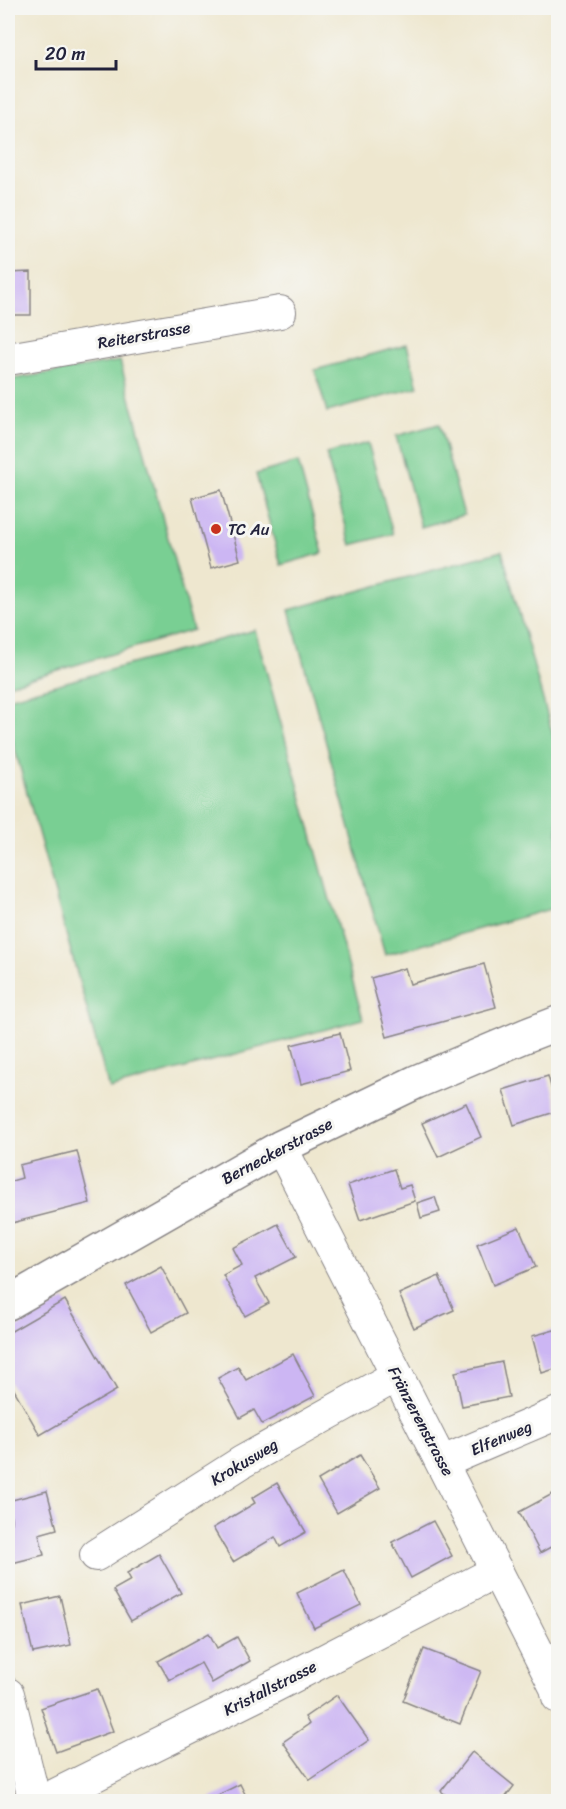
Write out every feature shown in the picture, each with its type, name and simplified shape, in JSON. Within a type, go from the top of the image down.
[{"type":"main road","name":"Berneckerstrasse","points":[[8,1303],[281,1147],[416,1082],[558,1023]]},
{"type":"street","name":"Reiterstrasse","points":[[8,359],[280,312]]},
{"type":"street","name":"Fränzerenstrasse","points":[[281,1147],[558,1691]]},
{"type":"street","name":"Krokusweg","points":[[96,1555],[242,1462],[396,1376]]},
{"type":"street","name":"Elfenweg","points":[[443,1462],[558,1413]]},
{"type":"street","name":"Kristallstrasse","points":[[40,1802],[263,1692],[497,1571]]},
{"type":"street","points":[[8,1694],[35,1802]]},
{"type":"green space","points":[[407,345],[418,387],[327,412],[315,370]]},
{"type":"green space","points":[[120,361],[193,630],[8,685],[8,380]]},
{"type":"green space","points":[[439,424],[464,515],[421,527],[396,436]]},
{"type":"green space","points":[[368,443],[393,534],[351,545],[326,454]]},
{"type":"green space","points":[[298,462],[323,553],[281,565],[256,474]]},
{"type":"green space","points":[[502,551],[558,754],[558,907],[385,955],[289,610]]},
{"type":"green space","points":[[255,630],[363,1019],[109,1089],[8,724],[8,698]]},
{"type":"building","points":[[31,272],[31,315],[8,315],[8,273]]},
{"type":"building","name":"TC Au","points":[[221,490],[240,560],[211,568],[192,498]]},
{"type":"building","points":[[484,964],[496,1007],[387,1037],[371,978],[405,968],[410,984]]},
{"type":"building","points":[[340,1033],[350,1071],[301,1084],[291,1045]]},
{"type":"building","points":[[548,1076],[558,1111],[514,1125],[503,1090]]},
{"type":"building","points":[[466,1103],[481,1137],[438,1157],[422,1123]]},
{"type":"building","points":[[77,1151],[90,1203],[8,1224],[8,1182],[22,1178],[19,1165]]},
{"type":"building","points":[[394,1169],[400,1188],[410,1185],[415,1201],[360,1220],[348,1185]]},
{"type":"building","points":[[435,1197],[440,1212],[421,1218],[417,1203]]},
{"type":"building","points":[[278,1224],[296,1257],[255,1278],[269,1303],[245,1316],[223,1275],[242,1265],[233,1248]]},
{"type":"building","points":[[519,1227],[536,1267],[493,1285],[477,1244]]},
{"type":"building","points":[[161,1266],[186,1313],[151,1332],[126,1285]]},
{"type":"building","points":[[439,1276],[454,1310],[414,1328],[399,1294]]},
{"type":"building","points":[[65,1300],[117,1390],[40,1435],[8,1379],[8,1333]]},
{"type":"building","points":[[558,1329],[558,1368],[542,1373],[532,1336]]},
{"type":"building","points":[[293,1354],[315,1396],[262,1424],[254,1410],[240,1418],[218,1378],[238,1367],[246,1380]]},
{"type":"building","points":[[502,1362],[509,1397],[462,1406],[455,1372]]},
{"type":"building","points":[[360,1455],[380,1488],[337,1513],[318,1480]]},
{"type":"building","points":[[277,1483],[306,1532],[280,1547],[275,1537],[233,1562],[213,1528],[255,1503],[252,1498]]},
{"type":"building","points":[[47,1491],[57,1529],[39,1534],[44,1555],[8,1564],[8,1525],[12,1523],[8,1501]]},
{"type":"building","points":[[558,1491],[558,1543],[540,1553],[519,1512]]},
{"type":"building","points":[[433,1521],[452,1556],[411,1578],[392,1542]]},
{"type":"building","points":[[159,1554],[181,1593],[131,1621],[113,1590],[131,1580],[127,1573]]},
{"type":"building","points":[[344,1570],[361,1605],[314,1628],[297,1593]]},
{"type":"building","points":[[60,1596],[71,1645],[33,1653],[22,1605]]},
{"type":"building","points":[[209,1633],[217,1648],[237,1637],[250,1661],[212,1683],[201,1663],[169,1680],[158,1661]]},
{"type":"building","points":[[424,1649],[481,1671],[460,1724],[403,1701]]},
{"type":"building","points":[[97,1689],[113,1731],[56,1752],[41,1708]]},
{"type":"building","points":[[337,1695],[369,1740],[310,1780],[283,1742],[309,1724],[305,1717]]},
{"type":"building","points":[[472,1752],[514,1786],[502,1802],[454,1802],[441,1791]]},
{"type":"building","points":[[240,1784],[249,1802],[204,1802]]},
{"type":"place","name":"TC Au","points":[[216,529]]}]
